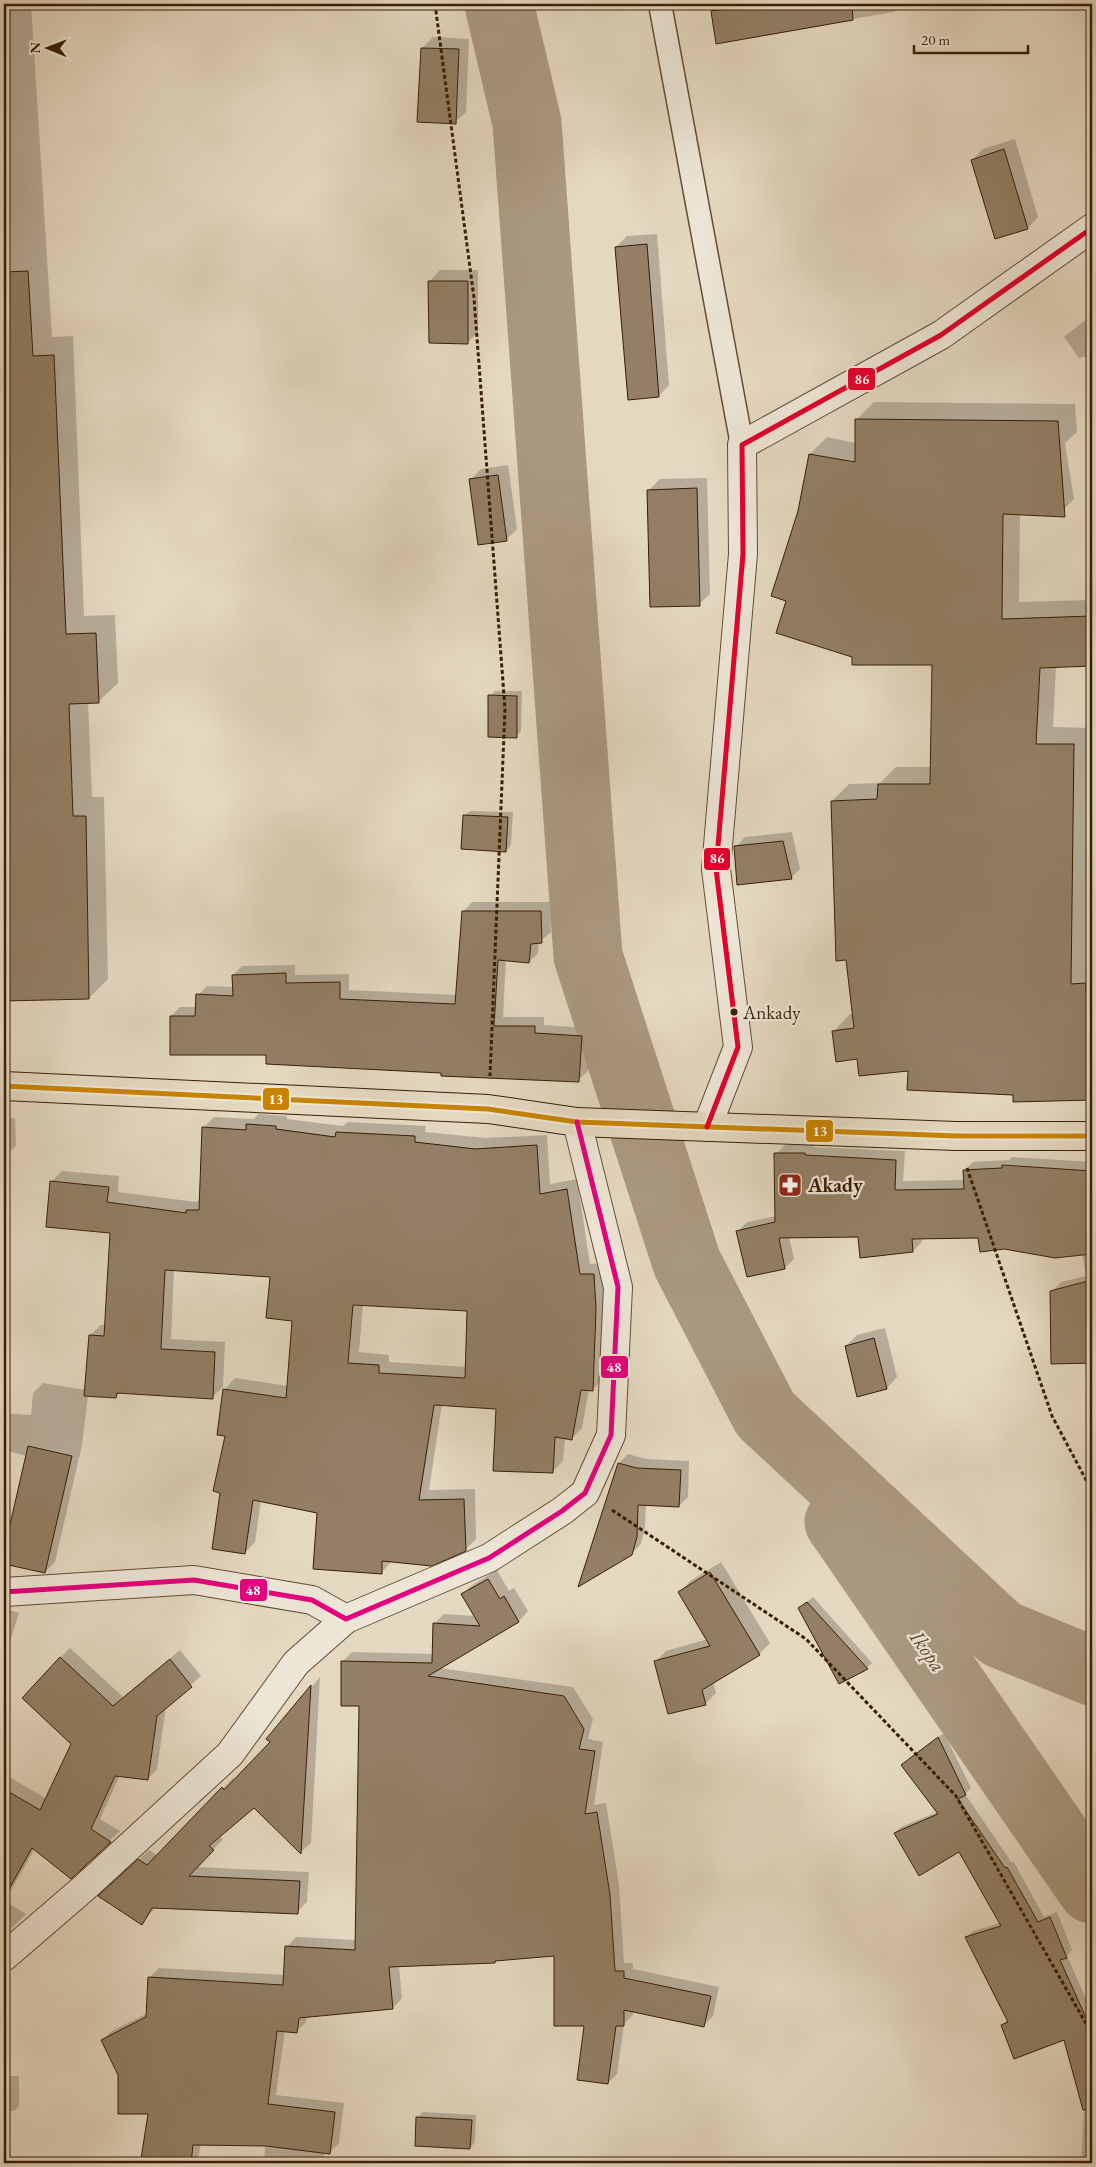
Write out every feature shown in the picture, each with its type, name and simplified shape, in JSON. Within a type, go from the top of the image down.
[{"type":"main road","points":[[4,1086],[488,1109],[577,1122],[956,1136],[1092,1136]]},
{"type":"street","points":[[707,1126],[738,1047],[716,869],[743,554],[742,445],[941,335],[1092,228]]},
{"type":"street","points":[[4,1957],[84,1888],[230,1754],[296,1663],[346,1619],[489,1558],[562,1511],[585,1492],[611,1435],[618,1287],[577,1122]]},
{"type":"street","points":[[4,1592],[194,1580],[312,1600],[346,1619]]},
{"type":"lane","points":[[660,4],[742,445]]},
{"type":"path","points":[[435,4],[474,298],[505,709],[488,1109]]},
{"type":"path","points":[[956,1136],[1052,1416],[1092,1491]]},
{"type":"path","points":[[585,1492],[806,1639],[956,1796],[1088,2027],[1088,2163]]},
{"type":"building","points":[[756,4],[852,4],[853,20],[716,44],[711,11]]},
{"type":"building","points":[[421,48],[459,49],[456,124],[417,122]]},
{"type":"building","points":[[1004,149],[1028,229],[995,239],[971,160]]},
{"type":"building","points":[[647,244],[659,397],[628,400],[615,247]]},
{"type":"building","points":[[28,271],[33,356],[54,355],[66,634],[96,633],[99,703],[69,704],[73,816],[86,816],[89,999],[4,1001],[4,272]]},
{"type":"building","points":[[428,281],[468,281],[468,344],[429,343]]},
{"type":"building","points":[[855,419],[1058,421],[1065,517],[1003,514],[1002,619],[1092,616],[1092,666],[1040,668],[1036,744],[1074,744],[1071,984],[1086,983],[1088,1046],[1092,1046],[1092,1100],[1013,1102],[1013,1095],[907,1090],[908,1071],[859,1076],[857,1059],[836,1062],[832,1031],[854,1028],[846,960],[836,961],[831,801],[877,799],[878,784],[930,784],[932,665],[852,665],[852,657],[776,633],[786,601],[771,596],[798,511],[809,454],[855,462]]},
{"type":"building","points":[[498,475],[507,541],[478,545],[469,479]]},
{"type":"building","points":[[697,488],[700,606],[650,607],[647,490]]},
{"type":"building","points":[[488,695],[517,696],[517,738],[488,737]]},
{"type":"building","points":[[463,815],[508,817],[506,852],[461,849]]},
{"type":"building","points":[[783,841],[792,879],[737,885],[734,846]]},
{"type":"building","points":[[462,911],[541,911],[542,943],[531,944],[529,963],[498,960],[494,1026],[535,1026],[535,1033],[582,1036],[579,1082],[441,1076],[441,1073],[266,1064],[266,1055],[170,1055],[170,1016],[195,1016],[196,994],[233,996],[232,975],[286,973],[286,983],[340,982],[340,999],[455,1004]]},
{"type":"building","points":[[246,1124],[276,1126],[276,1129],[335,1137],[336,1132],[415,1136],[415,1142],[475,1149],[537,1145],[540,1194],[567,1189],[580,1274],[594,1274],[596,1309],[593,1391],[581,1390],[572,1440],[555,1437],[553,1473],[493,1471],[496,1409],[434,1405],[419,1500],[464,1499],[466,1551],[432,1566],[382,1561],[382,1574],[313,1569],[317,1513],[253,1500],[245,1554],[212,1549],[220,1493],[213,1491],[225,1436],[217,1435],[223,1389],[286,1398],[292,1321],[266,1318],[270,1277],[165,1270],[161,1349],[215,1352],[213,1399],[117,1393],[116,1398],[84,1396],[89,1335],[104,1336],[110,1233],[46,1227],[50,1181],[109,1187],[107,1202],[186,1213],[186,1210],[199,1210],[202,1127],[246,1130]],"holes":[[[353,1305],[467,1311],[465,1378],[379,1373],[379,1365],[348,1363]]]},
{"type":"building","points":[[774,1153],[805,1153],[805,1155],[896,1160],[895,1190],[964,1189],[963,1170],[1002,1168],[1002,1165],[1092,1171],[1092,1254],[1055,1258],[1004,1249],[980,1252],[978,1238],[912,1239],[913,1252],[860,1258],[858,1237],[779,1238],[785,1269],[747,1277],[736,1231],[775,1222]]},
{"type":"building","points":[[1092,1280],[1092,1363],[1051,1364],[1050,1291]]},
{"type":"building","points":[[874,1338],[887,1389],[857,1397],[845,1346]]},
{"type":"building","points":[[28,1446],[72,1456],[45,1573],[4,1564],[4,1551]]},
{"type":"building","points":[[618,1463],[637,1468],[681,1470],[679,1507],[638,1505],[637,1537],[632,1555],[578,1587]]},
{"type":"building","points":[[710,1572],[760,1655],[702,1690],[706,1705],[668,1714],[654,1661],[710,1646],[678,1592]]},
{"type":"building","points":[[488,1579],[500,1599],[504,1596],[519,1622],[428,1676],[564,1696],[584,1729],[579,1749],[595,1751],[585,1814],[597,1812],[610,1895],[615,1971],[624,1971],[624,1978],[711,1996],[704,2027],[624,2010],[624,2026],[616,2026],[608,2084],[577,2080],[584,2026],[554,2026],[554,1956],[495,1961],[495,1963],[389,1967],[393,2009],[299,2018],[297,2033],[277,2031],[268,2104],[335,2112],[330,2154],[266,2146],[193,2145],[191,2163],[141,2159],[148,2114],[118,2114],[118,2075],[101,2040],[146,2017],[148,1977],[283,1985],[285,1946],[355,1950],[359,1706],[341,1706],[341,1661],[432,1663],[433,1623],[480,1626],[461,1594]]},
{"type":"building","points":[[807,1602],[868,1669],[839,1684],[798,1608]]},
{"type":"building","points":[[60,1657],[113,1706],[170,1659],[192,1687],[157,1716],[148,1780],[115,1776],[91,1829],[111,1842],[71,1879],[32,1848],[4,1898],[4,1789],[40,1810],[71,1744],[22,1698]]},
{"type":"building","points":[[311,1685],[301,1854],[254,1808],[209,1846],[214,1850],[189,1876],[300,1881],[298,1914],[152,1908],[142,1925],[98,1896],[138,1859],[147,1865],[222,1787],[224,1790],[270,1742],[266,1739]]},
{"type":"building","points":[[938,1737],[966,1795],[958,1799],[1005,1868],[1007,1867],[1038,1922],[1050,1917],[1067,1958],[1060,1960],[1092,2031],[1092,2108],[1083,2110],[1064,2040],[1014,2059],[1001,2025],[1008,2022],[965,1937],[1001,1926],[959,1852],[919,1876],[894,1833],[938,1814],[901,1765]]},
{"type":"building","points":[[416,2117],[472,2120],[470,2149],[415,2146]]},
{"type":"waterway","points":[[499,4],[527,123],[588,956],[687,1263],[765,1414],[1001,1634],[1092,1671]]},
{"type":"waterway","name":"Ikopa","points":[[839,1522],[1092,1889]]},
{"type":"transit line","name":"86","points":[[707,1127],[738,1047],[716,869],[743,554],[742,445],[941,335],[1092,228]]},
{"type":"transit line","name":"13","points":[[4,1086],[488,1109],[577,1122],[956,1136],[1092,1136]]},
{"type":"transit line","name":"48","points":[[4,1592],[194,1580],[312,1600],[346,1619],[489,1558],[562,1511],[585,1493],[611,1435],[618,1287],[577,1122]]},
{"type":"place","name":"Ankady","points":[[734,1012]]},
{"type":"place","name":"Akady","points":[[790,1185]]}]
